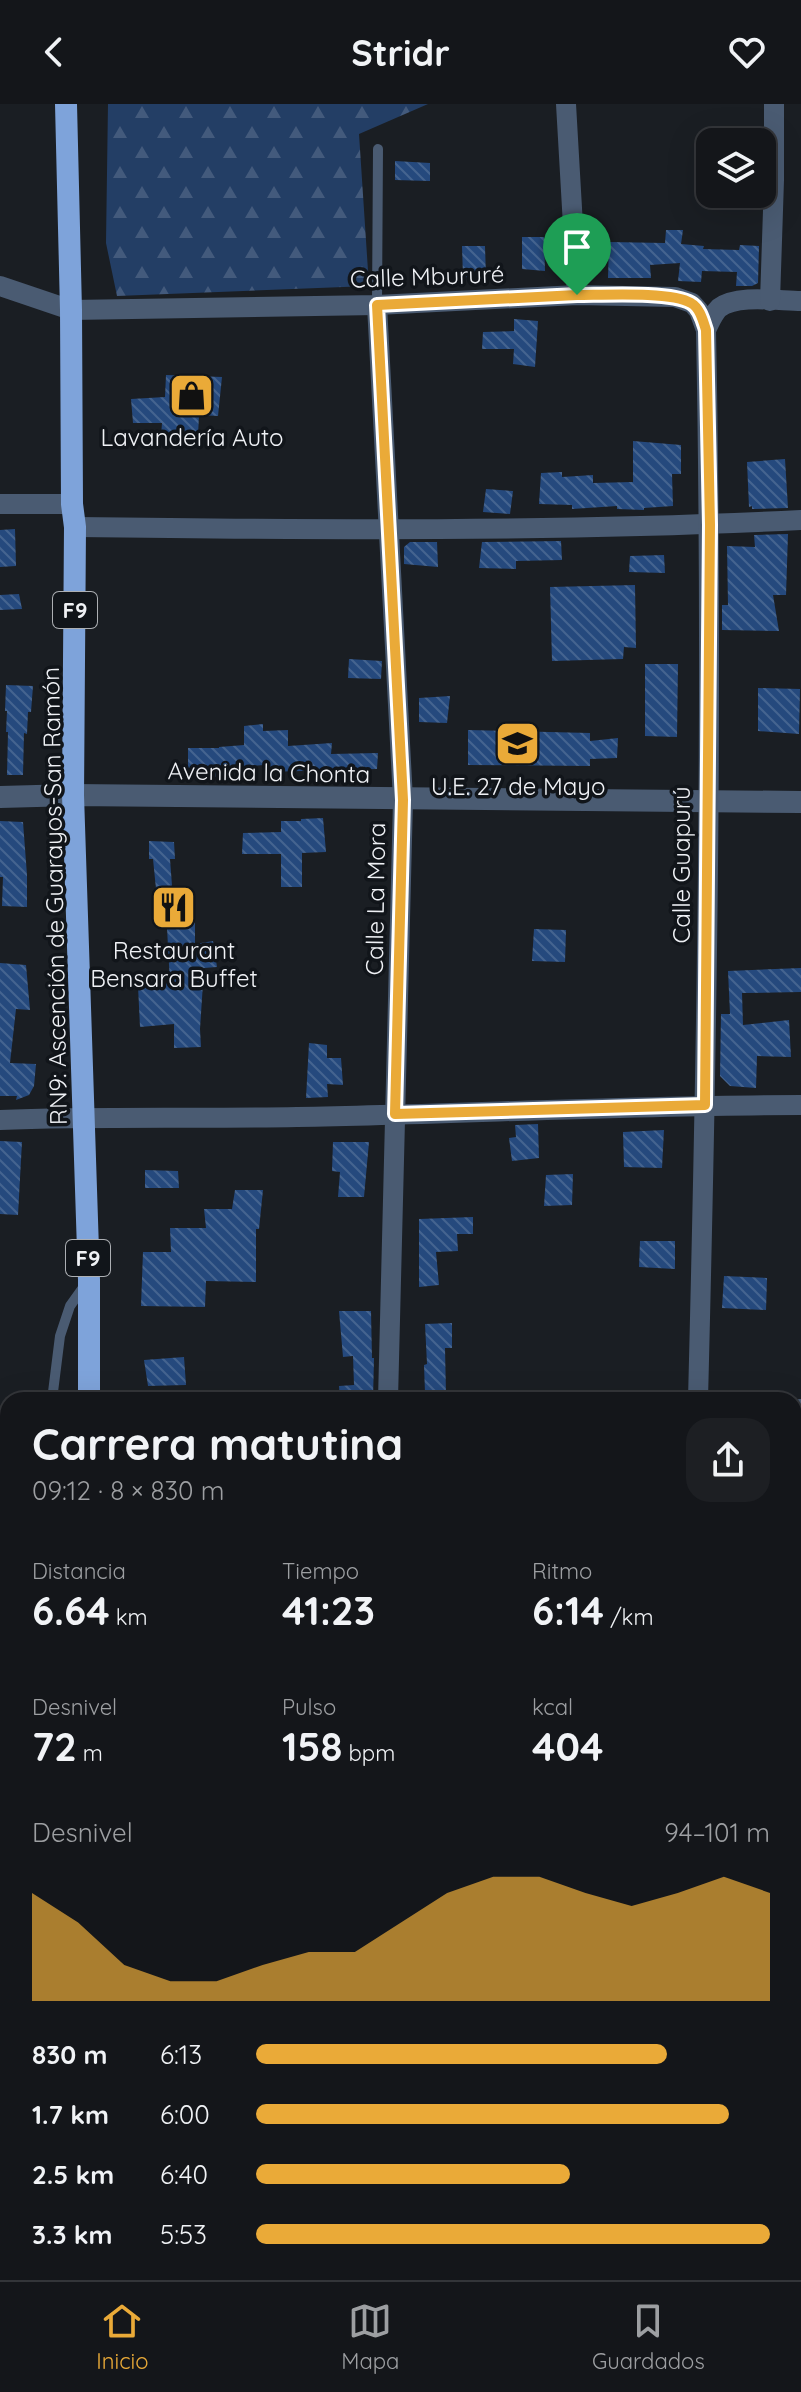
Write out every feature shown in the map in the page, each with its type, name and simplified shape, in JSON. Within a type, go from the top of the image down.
[{"type":"highway","name":"RN9: Ascención de Guarayos-San Ramón","points":[[66,104],[72,504],[75,527],[73,795],[89,1280],[89,1392]]},
{"type":"street","points":[[566,104],[577,295]]},
{"type":"street","points":[[770,301],[774,104]]},
{"type":"street","name":"Calle Mbururé","points":[[0,286],[71,310],[377,305],[577,295],[736,300]]},
{"type":"street","points":[[675,297],[692,303],[699,311],[706,330]]},
{"type":"street","points":[[706,330],[722,306],[736,300],[801,301]]},
{"type":"street","name":"Calle La Mora","points":[[377,305],[403,800],[388,1392]]},
{"type":"street","name":"Calle Guapurú","points":[[698,1392],[705,1105],[710,525],[706,330]]},
{"type":"street","points":[[0,504],[72,504]]},
{"type":"street","points":[[75,527],[389,531],[710,525],[801,520]]},
{"type":"street","name":"Avenida la Chonta","points":[[0,797],[73,795],[801,802]]},
{"type":"street","points":[[0,1120],[294,1117],[801,1105]]},
{"type":"lane","points":[[377,305],[378,149]]},
{"type":"lane","points":[[53,1392],[60,1336],[70,1306],[89,1280]]},
{"type":"green space","points":[[108,104],[428,104],[359,134],[369,286],[117,296],[106,243]]},
{"type":"building","points":[[395,161],[430,163],[430,181],[395,180]]},
{"type":"building","points":[[666,230],[683,230],[681,244],[704,246],[703,249],[739,250],[740,245],[759,246],[758,283],[736,286],[737,272],[702,271],[701,282],[678,281],[680,263],[650,265],[651,278],[608,278],[609,242],[665,243]]},
{"type":"building","points":[[522,237],[544,237],[545,271],[522,269]]},
{"type":"building","points":[[462,246],[485,246],[486,278],[463,277]]},
{"type":"building","points":[[514,319],[538,321],[535,367],[513,364],[514,349],[482,349],[483,332],[514,331]]},
{"type":"building","points":[[166,375],[222,377],[218,416],[199,415],[198,436],[161,436],[162,423],[133,423],[131,399],[165,397]]},
{"type":"building","points":[[633,441],[681,445],[681,474],[672,474],[673,506],[644,510],[617,509],[617,506],[572,509],[572,505],[539,504],[541,473],[562,472],[562,477],[593,475],[593,483],[633,482]]},
{"type":"building","points":[[785,459],[788,508],[749,507],[747,462]]},
{"type":"building","points":[[486,489],[513,491],[510,514],[483,512]]},
{"type":"building","points":[[15,529],[16,566],[0,567],[0,530]]},
{"type":"building","points":[[788,534],[786,595],[773,595],[779,631],[722,630],[722,605],[728,605],[727,546],[755,547],[754,535]]},
{"type":"building","points":[[561,541],[562,560],[516,561],[516,569],[479,568],[482,542]]},
{"type":"building","points":[[410,542],[437,542],[438,567],[404,564],[404,547]]},
{"type":"building","points":[[664,555],[665,573],[629,572],[630,556]]},
{"type":"building","points":[[635,585],[636,648],[624,647],[623,659],[552,661],[550,587]]},
{"type":"building","points":[[19,594],[22,609],[0,610],[0,595]]},
{"type":"building","points":[[349,659],[382,661],[381,679],[348,678]]},
{"type":"building","points":[[645,664],[678,664],[677,737],[645,736]]},
{"type":"building","points":[[6,685],[33,686],[27,734],[24,733],[23,775],[7,775]]},
{"type":"building","points":[[758,688],[800,689],[799,734],[758,731]]},
{"type":"building","points":[[450,696],[447,723],[419,722],[419,698]]},
{"type":"building","points":[[263,724],[263,731],[288,730],[288,746],[332,743],[331,754],[378,753],[377,769],[264,772],[264,765],[219,768],[220,777],[188,776],[188,748],[244,745],[244,726]]},
{"type":"building","points":[[468,730],[590,733],[590,741],[618,738],[617,758],[590,759],[590,766],[468,765]]},
{"type":"building","points":[[323,818],[326,852],[302,853],[302,887],[281,887],[281,854],[242,854],[243,833],[281,832],[281,821]]},
{"type":"building","points":[[0,821],[23,822],[27,907],[2,906]]},
{"type":"building","points":[[149,841],[174,842],[175,859],[170,859],[173,899],[195,898],[195,944],[213,941],[217,967],[204,968],[201,1047],[174,1048],[174,1024],[140,1027],[138,986],[170,983],[167,928],[160,928],[159,917],[154,917],[153,899],[157,899],[153,859],[149,859]]},
{"type":"building","points":[[534,929],[566,930],[565,962],[532,961]]},
{"type":"building","points":[[0,963],[26,965],[30,1010],[16,1009],[10,1063],[36,1064],[34,1086],[29,1095],[16,1100],[17,1096],[0,1096]]},
{"type":"building","points":[[801,968],[801,992],[742,993],[743,1025],[789,1020],[791,1057],[757,1056],[756,1088],[730,1086],[720,1076],[721,1014],[730,1014],[728,971]]},
{"type":"building","points":[[309,1043],[327,1045],[327,1058],[341,1058],[343,1085],[327,1084],[328,1097],[306,1098]]},
{"type":"building","points":[[538,1124],[539,1158],[512,1161],[509,1138],[516,1137],[515,1125]]},
{"type":"building","points":[[664,1130],[662,1168],[624,1167],[623,1132]]},
{"type":"building","points":[[0,1141],[22,1142],[18,1215],[0,1214]]},
{"type":"building","points":[[333,1142],[369,1142],[364,1197],[338,1197],[340,1172],[332,1171]]},
{"type":"building","points":[[145,1170],[178,1171],[179,1188],[145,1188]]},
{"type":"building","points":[[573,1174],[572,1205],[544,1206],[546,1175]]},
{"type":"building","points":[[235,1190],[263,1190],[259,1229],[256,1229],[256,1282],[206,1281],[205,1307],[141,1306],[143,1252],[171,1252],[170,1228],[206,1228],[204,1209],[232,1209]]},
{"type":"building","points":[[473,1217],[473,1234],[457,1234],[458,1251],[436,1252],[439,1285],[419,1287],[419,1219]]},
{"type":"building","points":[[640,1241],[675,1241],[675,1269],[639,1267]]},
{"type":"building","points":[[724,1276],[767,1278],[766,1310],[722,1308]]},
{"type":"building","points":[[339,1311],[371,1311],[373,1392],[339,1392],[339,1386],[354,1385],[353,1356],[343,1357]]},
{"type":"building","points":[[452,1323],[452,1348],[445,1348],[446,1392],[425,1392],[425,1324]]},
{"type":"building","points":[[184,1357],[186,1385],[148,1386],[144,1360]]},
{"type":"place","name":"Lavandería Auto","points":[[192,395]]},
{"type":"place","name":"U.E. 27 de Mayo","points":[[518,744]]},
{"type":"place","name":"Restaurant Bensara Buffet","points":[[174,908]]},
{"type":"route","points":[[577,295],[675,297],[692,303],[699,311],[706,330],[710,525],[705,1105],[395,1114],[403,800],[377,305],[577,295]]}]
